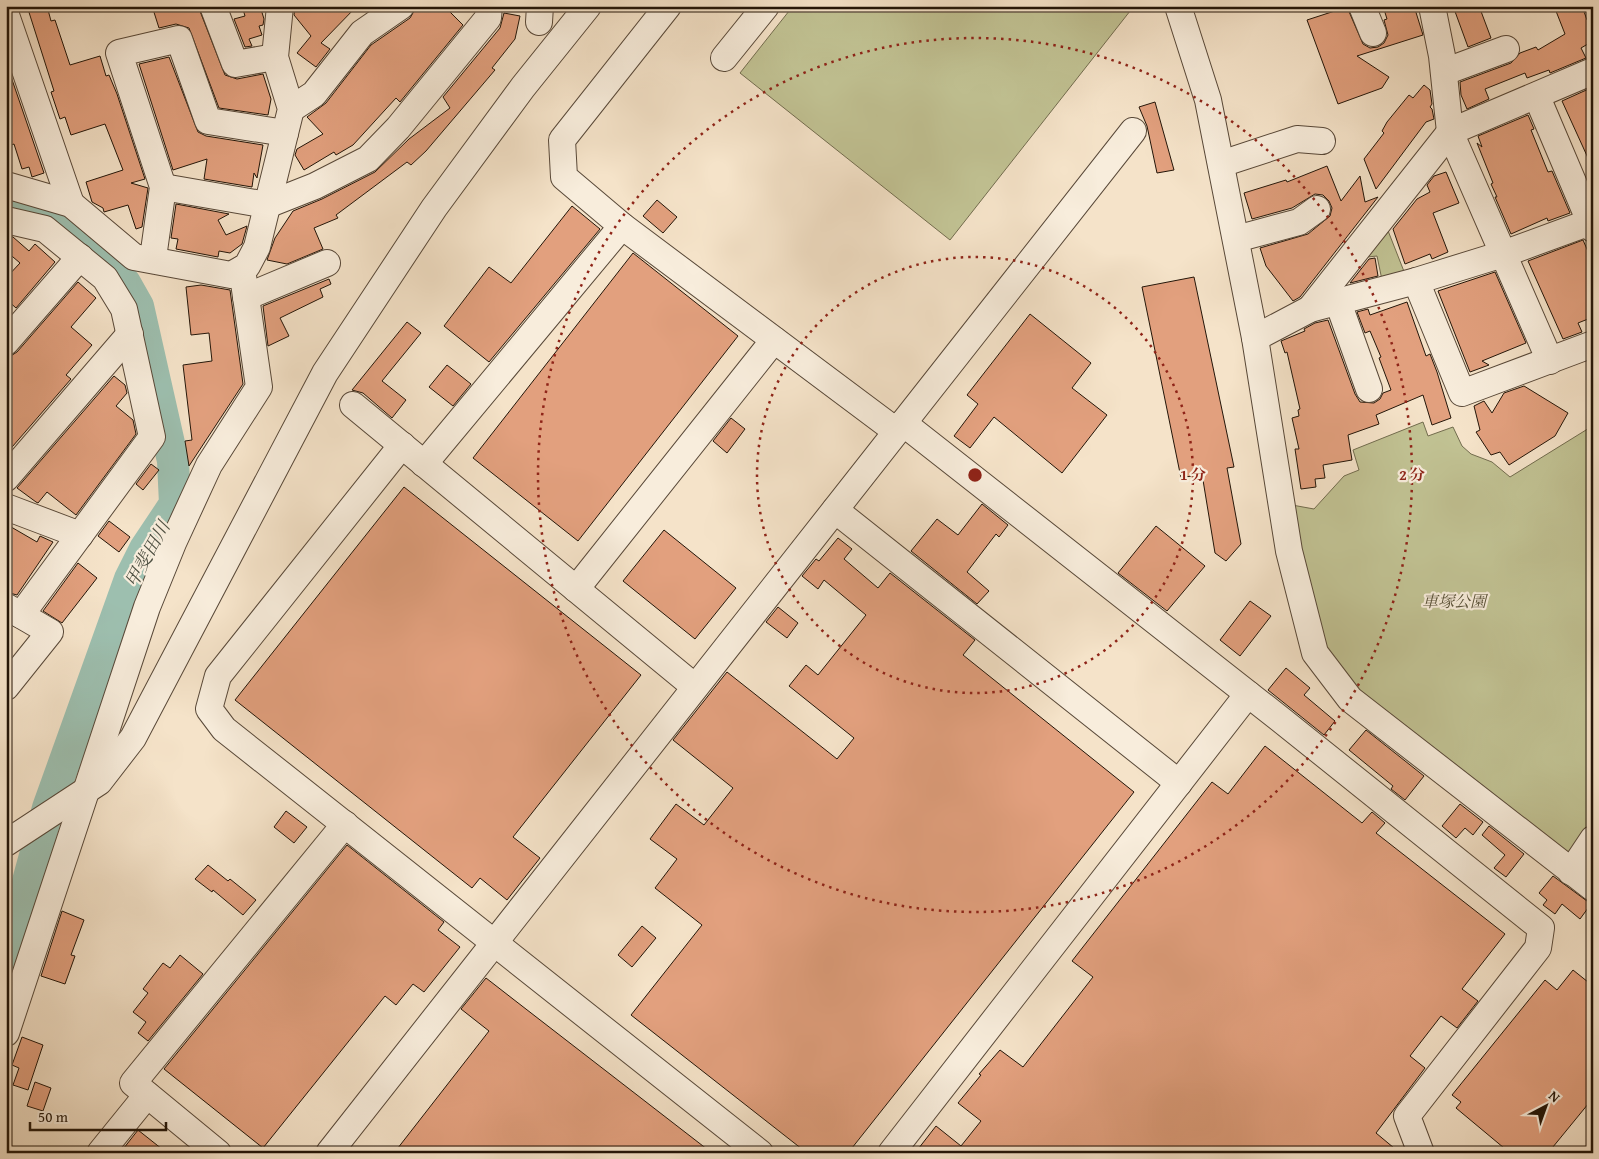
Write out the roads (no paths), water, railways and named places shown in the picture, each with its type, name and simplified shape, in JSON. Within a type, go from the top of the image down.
[{"type":"street","points":[[213,6],[234,64],[275,57]]},
{"type":"street","points":[[6,186],[71,204],[134,257],[152,258],[231,275],[247,266],[257,246],[288,121],[275,57],[280,6]]},
{"type":"street","points":[[152,258],[163,187],[118,53],[179,39],[208,121],[288,121],[314,94],[362,34],[401,6]]},
{"type":"street","points":[[163,187],[267,205],[315,186],[368,159],[398,128],[488,18],[490,6]]},
{"type":"street","points":[[6,844],[99,782],[133,738],[325,373],[434,208],[523,87],[588,6]]},
{"type":"street","points":[[668,6],[562,140],[564,177],[622,226],[774,340],[900,427],[1248,694],[1541,928],[1538,948],[1407,1116],[1421,1153]]},
{"type":"street","points":[[724,58],[766,6]]},
{"type":"street","points":[[1178,6],[1208,100],[1255,338],[1289,551],[1315,653],[1350,699],[1593,888]]},
{"type":"street","points":[[1362,6],[1373,33]]},
{"type":"street","points":[[1432,6],[1444,72],[1450,132],[1550,361]]},
{"type":"street","points":[[6,16],[71,204]]},
{"type":"street","points":[[1444,72],[1506,49]]},
{"type":"street","points":[[1310,308],[1450,132],[1537,97],[1593,71]]},
{"type":"street","points":[[1255,338],[1310,308],[1416,281],[1592,224],[1537,97]]},
{"type":"street","points":[[329,1153],[1133,131]]},
{"type":"street","points":[[1221,164],[1297,138],[1322,140]]},
{"type":"street","points":[[1236,239],[1299,222],[1317,210]]},
{"type":"street","points":[[6,220],[45,229],[105,278],[124,309],[152,437],[80,535],[14,611],[50,632],[6,687]]},
{"type":"street","points":[[424,464],[622,226]]},
{"type":"street","points":[[6,342],[80,257]]},
{"type":"street","points":[[246,297],[327,263]]},
{"type":"street","points":[[6,1033],[147,607],[173,543],[209,465],[259,387],[242,269]]},
{"type":"street","points":[[1416,281],[1462,394],[1593,344]]},
{"type":"street","points":[[1338,302],[1369,389]]},
{"type":"street","points":[[6,478],[130,334]]},
{"type":"street","points":[[576,589],[774,340]]},
{"type":"street","points":[[352,404],[695,687]]},
{"type":"street","points":[[402,445],[218,676],[209,709],[224,729],[760,1153]]},
{"type":"street","points":[[6,507],[80,535]]},
{"type":"street","points":[[835,510],[1178,783]]},
{"type":"street","points":[[891,1153],[1248,694]]},
{"type":"street","points":[[218,1153],[133,1083],[345,824]]},
{"type":"street","points":[[1570,872],[1593,840]]},
{"type":"street","points":[[100,1153],[147,1094]]},
{"type":"waterway","name":"甲斐田川","points":[[6,201],[61,227],[125,283],[138,306],[173,461],[175,504],[145,549],[130,579],[48,808],[6,962]]},
{"type":"park label","name":"車塚公園","points":[[1454,601]]}]
